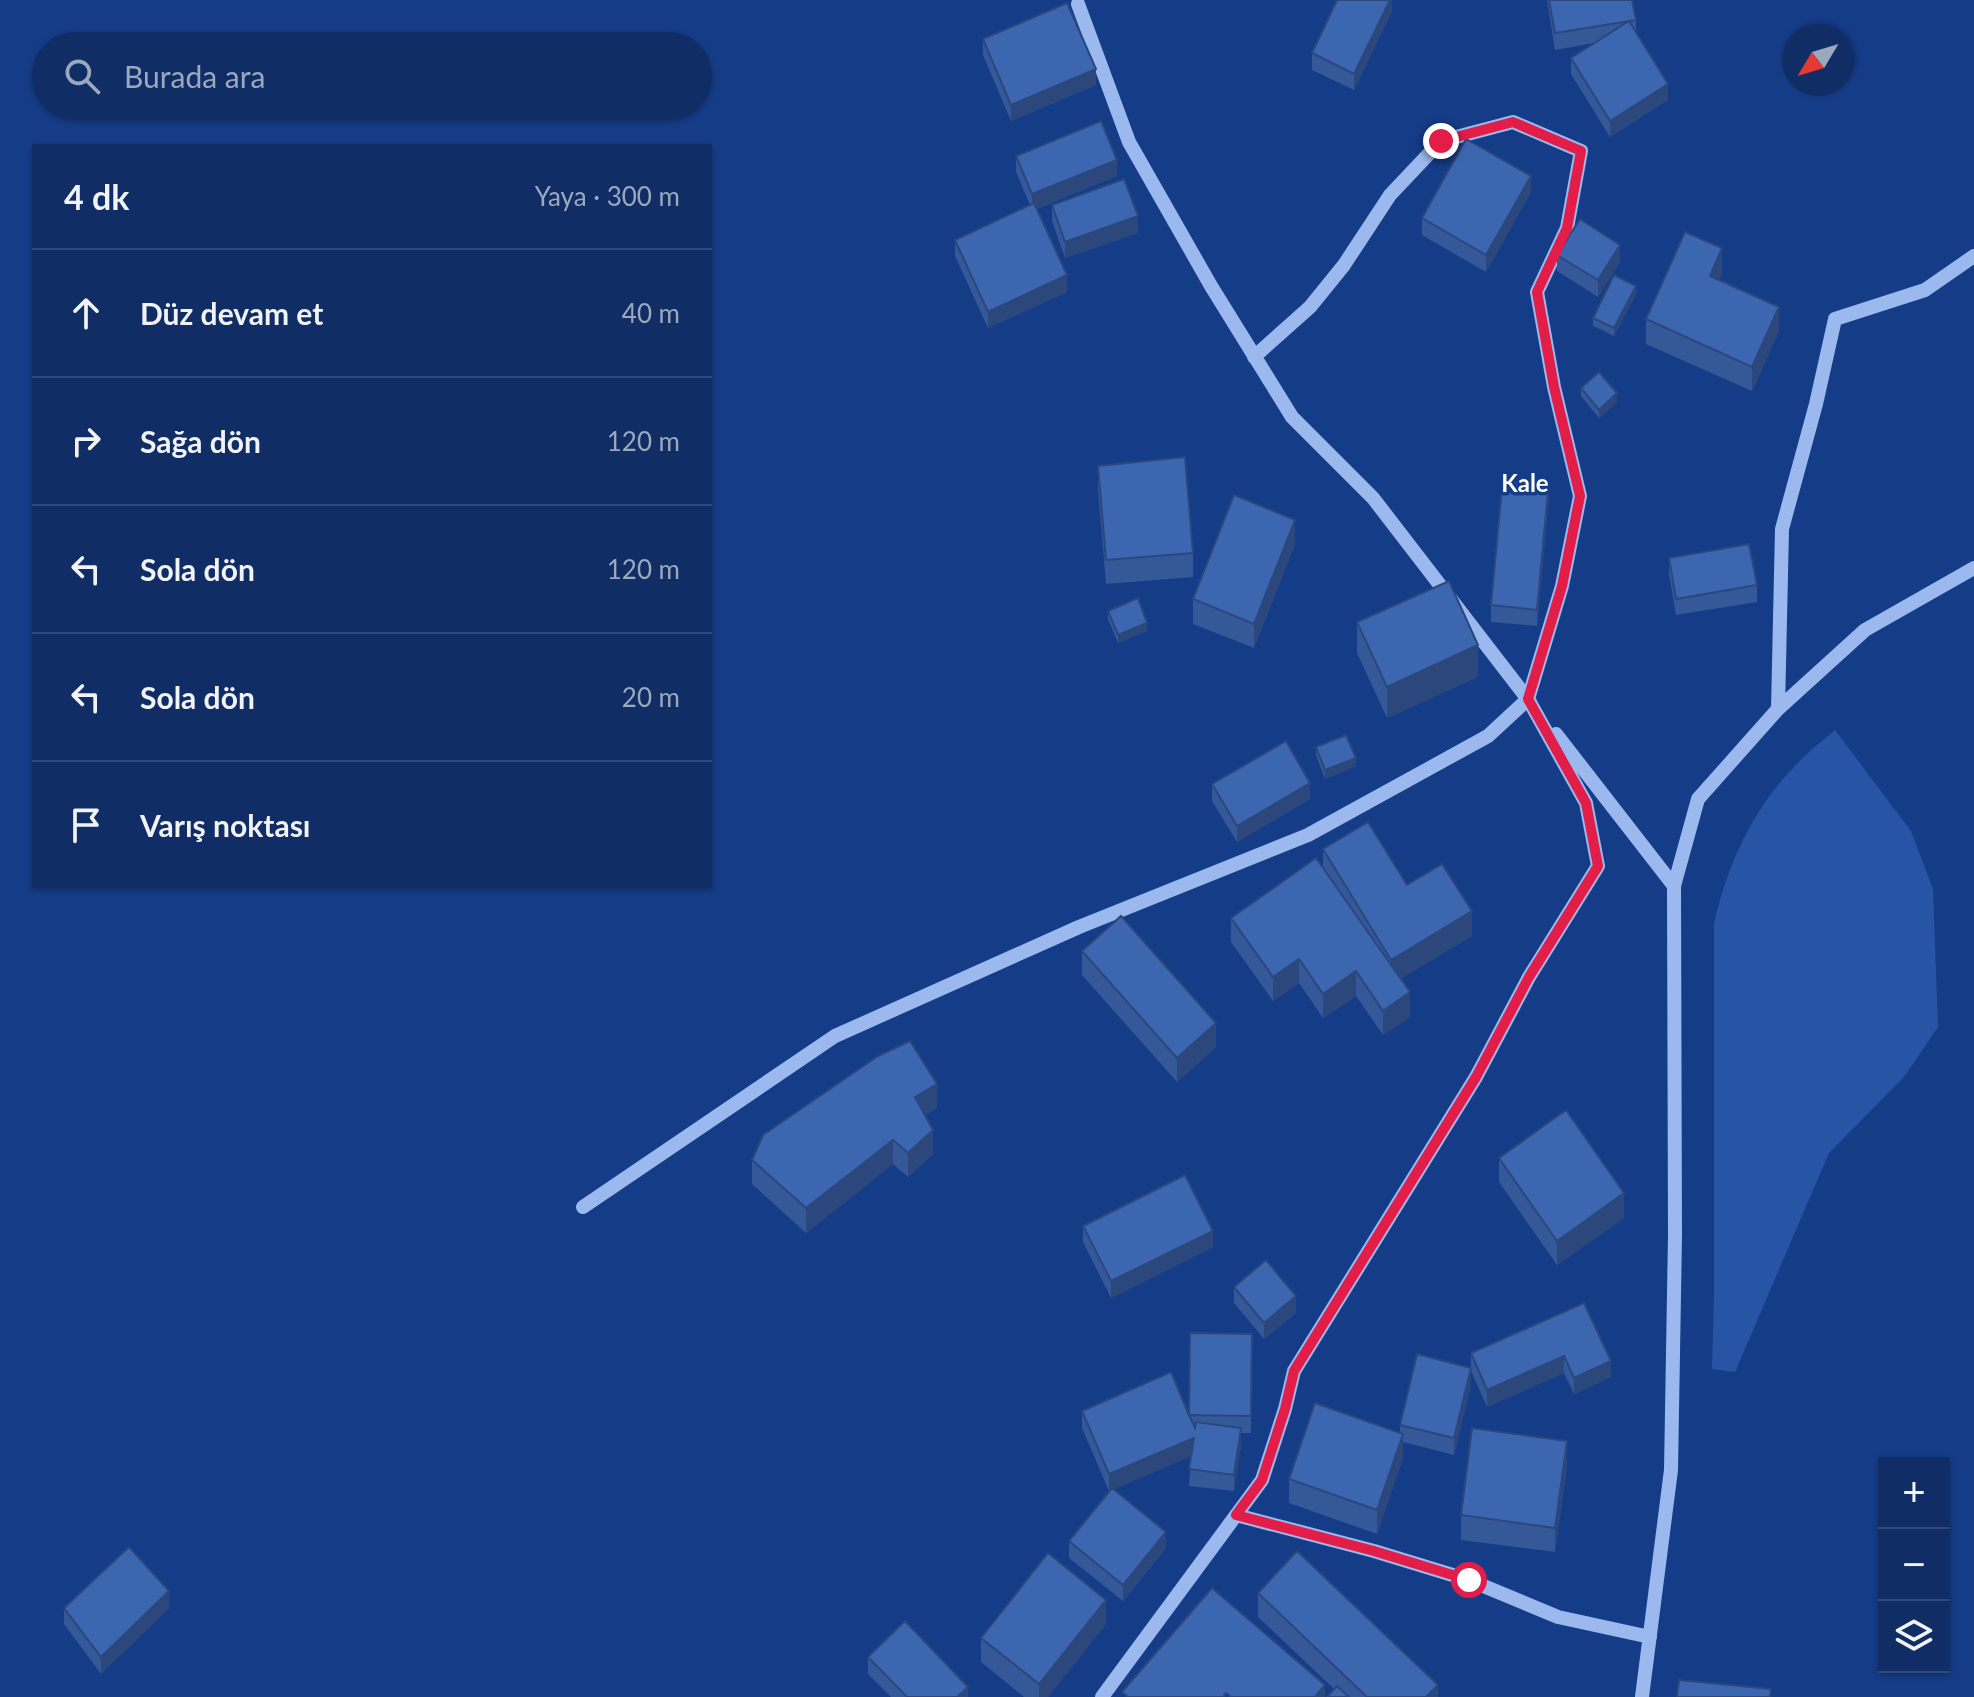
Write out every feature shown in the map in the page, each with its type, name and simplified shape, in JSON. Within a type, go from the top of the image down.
[{"type":"street","points":[[1078,4],[1129,142],[1292,417],[1373,498],[1674,886]]},
{"type":"street","points":[[583,1207],[835,1036],[1079,927],[1308,835],[1488,736],[1528,699],[1562,586],[1580,496],[1554,387],[1537,292],[1567,228],[1581,151],[1513,122],[1441,141],[1390,195],[1344,265],[1310,307],[1254,357]]},
{"type":"street","points":[[1778,709],[1782,529],[1835,319],[1925,290],[1974,256]]},
{"type":"street","points":[[1642,1697],[1671,1470],[1675,1236],[1674,886],[1698,799],[1778,709],[1865,630],[1974,568]]},
{"type":"street","points":[[1102,1697],[1262,1480],[1294,1371],[1476,1077],[1529,977],[1598,866],[1586,803],[1528,699]]},
{"type":"street","points":[[1236,1515],[1374,1551],[1469,1580],[1558,1617],[1650,1637]]},
{"type":"shaded area","points":[[1835,730],[1911,831],[1933,889],[1938,1027],[1904,1077],[1829,1153],[1735,1372],[1712,1369],[1714,924],[1734,860],[1754,820],[1794,767]]},
{"type":"building","points":[[1337,0],[1390,0],[1354,74],[1312,53]]},
{"type":"building","points":[[1549,0],[1632,0],[1636,20],[1555,33]]},
{"type":"building","points":[[1067,3],[1096,69],[1011,105],[983,39]]},
{"type":"building","points":[[1629,21],[1668,84],[1610,121],[1571,58]]},
{"type":"building","points":[[1101,121],[1117,160],[1032,194],[1016,156]]},
{"type":"building","points":[[1466,139],[1531,176],[1486,255],[1422,218]]},
{"type":"building","points":[[1124,179],[1138,216],[1065,242],[1052,205]]},
{"type":"building","points":[[1034,203],[1067,275],[988,312],[955,240]]},
{"type":"building","points":[[1580,219],[1620,245],[1598,280],[1557,255]]},
{"type":"building","points":[[1685,232],[1722,248],[1710,276],[1779,307],[1752,367],[1646,319]]},
{"type":"building","points":[[1614,275],[1636,286],[1614,328],[1593,318]]},
{"type":"building","points":[[1599,372],[1617,393],[1599,410],[1581,388]]},
{"type":"building","points":[[1185,457],[1193,553],[1106,560],[1098,466]]},
{"type":"building","points":[[1503,476],[1549,480],[1537,610],[1491,605]]},
{"type":"building","points":[[1234,495],[1295,520],[1254,624],[1193,599]]},
{"type":"building","points":[[1749,544],[1757,585],[1676,599],[1669,558]]},
{"type":"building","points":[[1449,581],[1478,645],[1387,687],[1357,622]]},
{"type":"building","points":[[1138,598],[1147,623],[1118,635],[1108,611]]},
{"type":"building","points":[[1346,735],[1356,758],[1325,770],[1316,747]]},
{"type":"building","points":[[1286,741],[1310,783],[1237,826],[1212,784]]},
{"type":"building","points":[[1368,822],[1407,885],[1442,864],[1472,911],[1391,960],[1323,849]]},
{"type":"building","points":[[1316,858],[1410,992],[1383,1011],[1356,971],[1323,994],[1299,959],[1273,977],[1231,918]]},
{"type":"building","points":[[1121,916],[1216,1023],[1177,1058],[1082,951]]},
{"type":"building","points":[[910,1041],[937,1084],[915,1097],[933,1130],[908,1153],[893,1140],[806,1208],[752,1160],[763,1135],[878,1056]]},
{"type":"building","points":[[1566,1110],[1624,1193],[1557,1241],[1499,1158]]},
{"type":"building","points":[[1185,1175],[1213,1231],[1111,1281],[1083,1226]]},
{"type":"building","points":[[1266,1260],[1296,1296],[1264,1323],[1234,1287]]},
{"type":"building","points":[[1584,1303],[1611,1361],[1574,1378],[1564,1356],[1487,1390],[1471,1353]]},
{"type":"building","points":[[1190,1333],[1252,1334],[1251,1416],[1189,1415]]},
{"type":"building","points":[[1417,1354],[1471,1368],[1454,1438],[1400,1425]]},
{"type":"building","points":[[1171,1372],[1195,1428],[1196,1422],[1241,1428],[1234,1475],[1189,1469],[1194,1438],[1109,1474],[1082,1411]]},
{"type":"building","points":[[1315,1403],[1403,1434],[1377,1510],[1289,1479]]},
{"type":"building","points":[[1472,1428],[1567,1441],[1555,1528],[1461,1515]]},
{"type":"building","points":[[1112,1488],[1166,1532],[1123,1585],[1069,1541]]},
{"type":"building","points":[[129,1547],[169,1591],[101,1657],[64,1608]]},
{"type":"building","points":[[1297,1551],[1438,1685],[1426,1697],[1367,1697],[1258,1593]]},
{"type":"building","points":[[1048,1553],[1106,1600],[1039,1684],[981,1638]]},
{"type":"building","points":[[1212,1588],[1325,1685],[1315,1697],[1231,1697],[1226,1693],[1223,1697],[1128,1697],[1122,1692]]},
{"type":"building","points":[[905,1621],[968,1687],[957,1697],[907,1697],[868,1657]]},
{"type":"building","points":[[1679,1680],[1771,1689],[1770,1697],[1677,1697]]},
{"type":"building","points":[[1337,1686],[1349,1697],[1327,1697]]},
{"type":"district","name":"Kale","points":[[1525,482]]},
{"type":"route","points":[[1441,141],[1513,122],[1581,151],[1567,228],[1537,292],[1554,387],[1580,496],[1562,586],[1528,699],[1586,803],[1598,866],[1529,977],[1476,1077],[1294,1371],[1262,1480],[1236,1515],[1374,1551],[1469,1580]]}]
